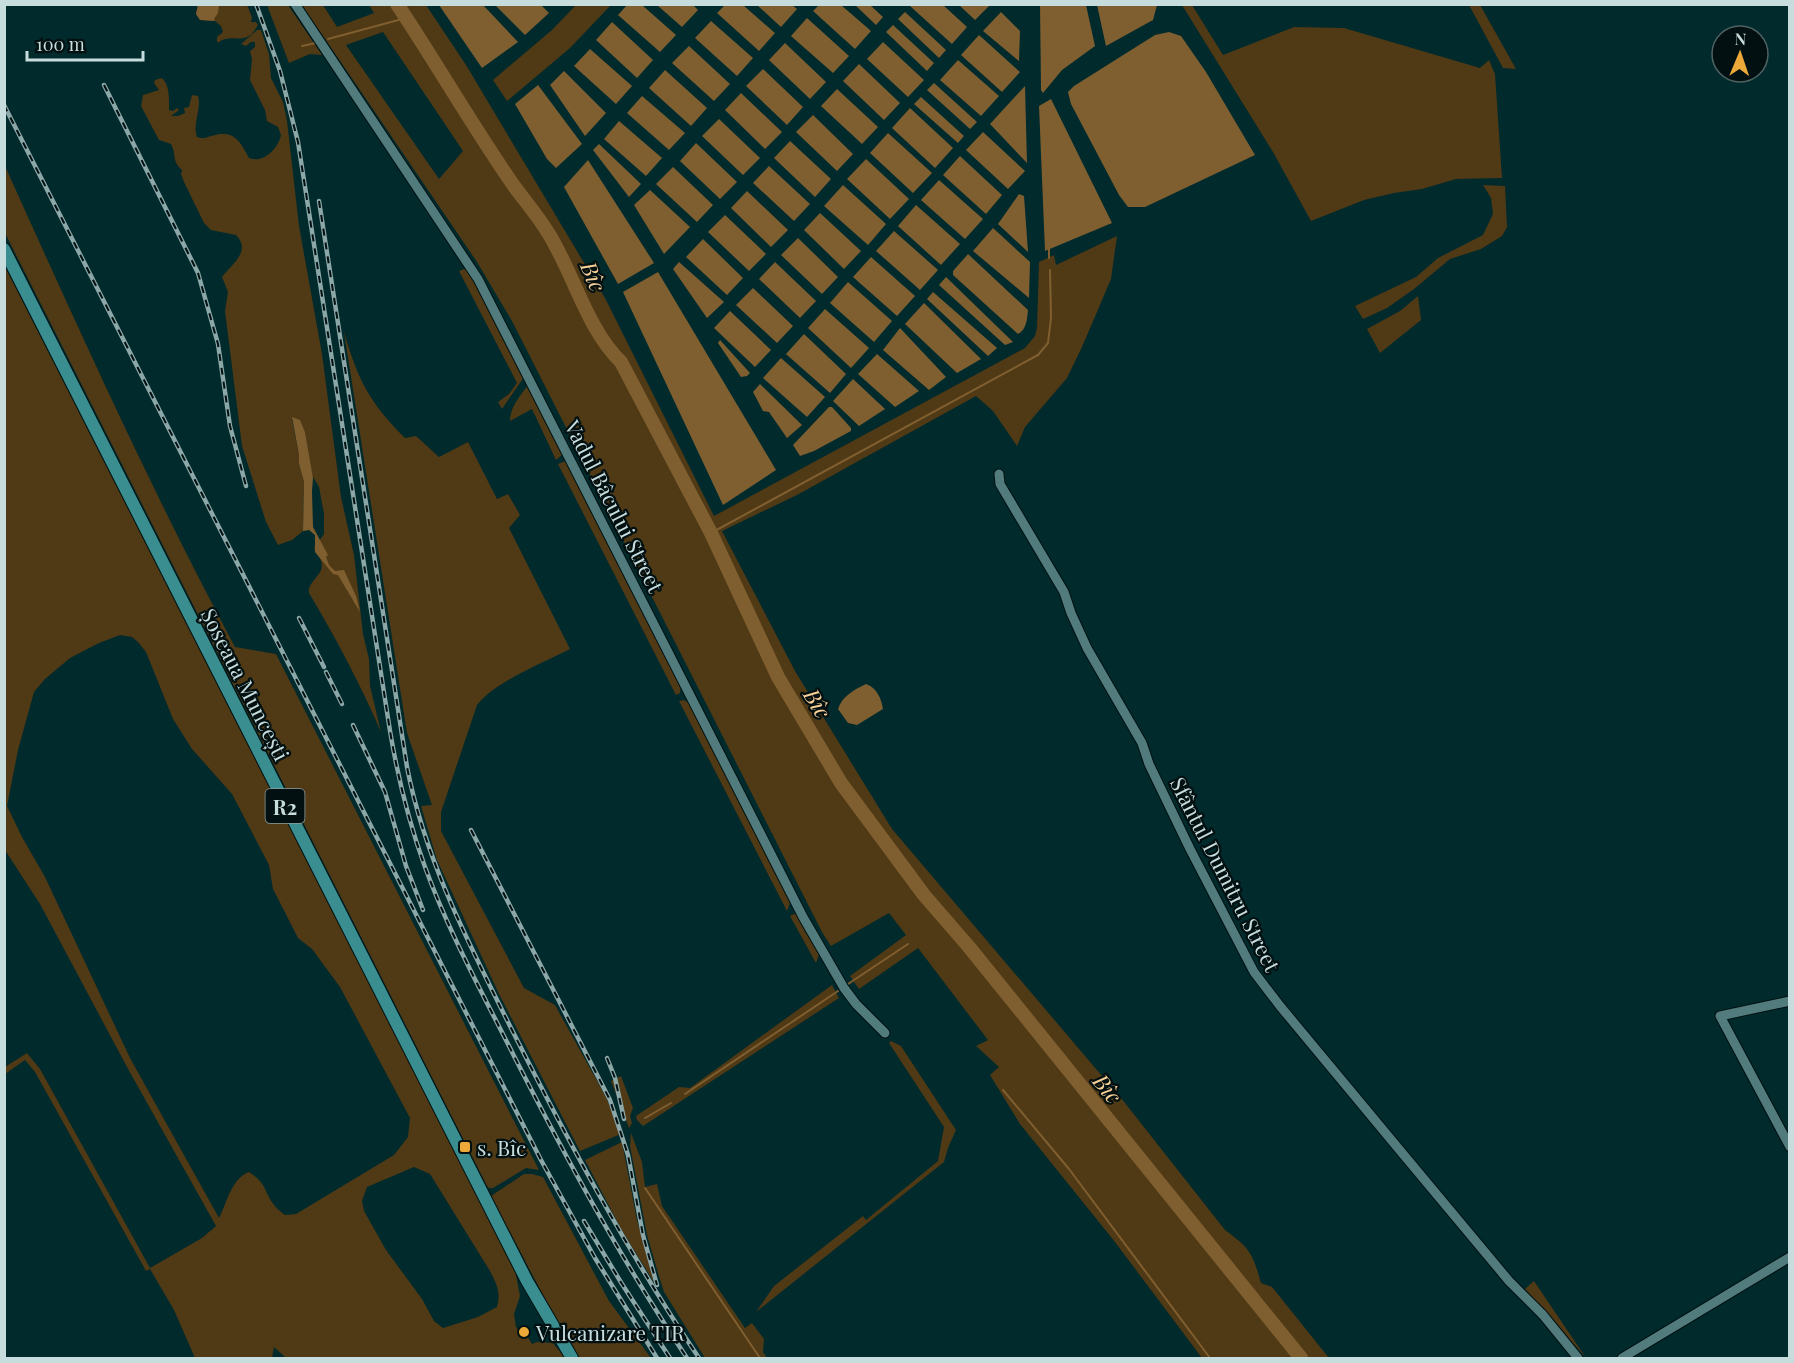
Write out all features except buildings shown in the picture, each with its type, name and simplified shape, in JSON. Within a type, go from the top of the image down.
[{"type":"main road","name":"Șoseaua Muncești","points":[[4,249],[527,1281],[572,1359]]},
{"type":"street","name":"Vadul Bâcului Street","points":[[295,4],[478,279],[803,917],[844,988],[856,1004],[885,1033]]},
{"type":"street","name":"Sfântul Dumitru Street","points":[[999,474],[1000,484],[1064,592],[1071,613],[1088,648],[1142,743],[1149,764],[1254,972],[1509,1281],[1543,1315],[1578,1359]]},
{"type":"street","points":[[1790,1001],[1720,1016],[1790,1147]]},
{"type":"street","points":[[1622,1359],[1788,1261]]},
{"type":"shaded area","points":[[1097,4],[1157,5],[1153,20],[1106,46]]},
{"type":"shaded area","points":[[198,5],[247,5],[252,17],[251,22],[256,22],[258,25],[248,37],[217,42],[217,37],[223,32],[221,26],[215,21],[200,20],[196,14]]},
{"type":"shaded area","points":[[198,5],[219,5],[215,21],[200,20],[196,14]]},
{"type":"shaded area","points":[[267,5],[288,5],[322,55],[310,54],[289,63]]},
{"type":"shaded area","points":[[302,5],[323,5],[337,27],[374,13],[369,5],[426,5],[466,65],[605,298],[714,516],[1025,348],[1035,336],[1037,328],[1039,262],[1054,255],[1056,265],[1117,236],[1111,279],[1082,347],[1067,378],[1025,427],[1017,446],[993,411],[976,396],[797,495],[722,531],[795,671],[892,829],[1125,1103],[1225,1230],[1245,1247],[1253,1258],[1261,1283],[1272,1287],[1329,1358],[1202,1358],[1115,1242],[1020,1124],[990,1075],[999,1067],[976,1046],[988,1040],[918,948],[859,989],[850,976],[906,935],[889,913],[831,946],[822,932],[512,321],[477,262]],"holes":[[[383,32],[463,151],[439,179],[346,45]]]},
{"type":"shaded area","points":[[439,5],[483,5],[518,42],[482,68]]},
{"type":"shaded area","points":[[495,5],[541,5],[549,13],[525,35]]},
{"type":"shaded area","points":[[576,5],[611,5],[570,48],[507,101],[493,80],[552,30]]},
{"type":"shaded area","points":[[627,5],[642,5],[676,35],[660,52],[618,15]]},
{"type":"shaded area","points":[[657,5],[693,5],[698,10],[682,27]]},
{"type":"shaded area","points":[[725,5],[743,5],[775,33],[759,51],[717,13]]},
{"type":"shaded area","points":[[757,5],[792,5],[797,9],[781,27]]},
{"type":"shaded area","points":[[819,5],[841,5],[871,31],[855,49],[813,11]]},
{"type":"shaded area","points":[[855,5],[870,5],[883,17],[876,25]]},
{"type":"shaded area","points":[[911,5],[943,5],[967,27],[952,44]]},
{"type":"shaded area","points":[[959,5],[990,5],[975,20]]},
{"type":"shaded area","points":[[1040,5],[1086,5],[1095,46],[1062,70],[1043,93],[1041,90]]},
{"type":"shaded area","points":[[1182,5],[1192,5],[1223,55],[1294,27],[1344,28],[1480,68],[1489,60],[1495,74],[1502,178],[1456,179],[1422,189],[1364,200],[1311,221],[1273,152]]},
{"type":"shaded area","points":[[1469,5],[1480,5],[1516,69],[1503,68]]},
{"type":"shaded area","points":[[905,12],[946,50],[939,58],[898,19]]},
{"type":"shaded area","points":[[1001,12],[1020,31],[1019,61],[983,31]]},
{"type":"shaded area","points":[[807,18],[849,56],[833,73],[791,36]]},
{"type":"shaded area","points":[[711,21],[753,58],[737,76],[695,38]]},
{"type":"shaded area","points":[[612,22],[653,60],[637,78],[596,40]]},
{"type":"shaded area","points":[[893,25],[934,63],[927,71],[886,32]]},
{"type":"shaded area","points":[[257,30],[261,30],[269,54],[271,78],[283,102],[287,121],[299,226],[322,354],[341,497],[354,555],[363,634],[369,659],[370,686],[381,732],[347,661],[309,593],[322,566],[314,548],[324,534],[324,514],[319,487],[312,475],[305,432],[298,420],[292,419],[304,482],[303,531],[292,540],[278,545],[266,522],[242,446],[225,311],[228,292],[222,277],[241,252],[240,241],[236,235],[211,230],[204,223],[184,182],[182,170],[176,163],[171,144],[159,140],[141,106],[143,95],[159,90],[154,83],[155,80],[162,78],[168,89],[169,110],[173,111],[177,108],[179,110],[171,116],[185,113],[184,108],[189,107],[192,95],[198,96],[197,137],[231,135],[243,146],[249,158],[259,159],[269,154],[277,145],[281,135],[278,127],[267,121],[265,110],[250,80],[252,59],[250,51],[255,47],[255,42],[246,46],[241,44]]},
{"type":"shaded area","points":[[1169,32],[1181,36],[1206,72],[1255,155],[1145,207],[1128,207],[1119,195],[1071,104],[1068,92],[1155,35]]},
{"type":"shaded area","points":[[979,35],[1020,72],[1002,92],[961,55]]},
{"type":"shaded area","points":[[883,42],[924,80],[908,97],[867,59]]},
{"type":"shaded area","points":[[785,43],[826,82],[810,99],[769,60]]},
{"type":"shaded area","points":[[689,46],[730,84],[714,101],[672,63]]},
{"type":"shaded area","points":[[590,49],[632,86],[616,104],[574,66]]},
{"type":"shaded area","points":[[958,60],[999,96],[981,116],[940,80]]},
{"type":"shaded area","points":[[859,64],[900,103],[884,120],[843,81]]},
{"type":"shaded area","points":[[763,69],[803,107],[787,125],[746,86]]},
{"type":"shaded area","points":[[665,70],[707,108],[691,126],[649,88]]},
{"type":"shaded area","points":[[564,71],[606,113],[585,136],[550,85]]},
{"type":"shaded area","points":[[934,83],[977,122],[970,129],[927,90]]},
{"type":"shaded area","points":[[538,85],[582,144],[556,168],[547,159],[515,104]]},
{"type":"shaded area","points":[[1025,86],[1027,163],[990,124]]},
{"type":"shaded area","points":[[837,89],[878,127],[862,144],[821,106]]},
{"type":"shaded area","points":[[741,93],[782,132],[765,149],[725,110]]},
{"type":"shaded area","points":[[642,96],[685,133],[669,150],[627,113]]},
{"type":"shaded area","points":[[921,97],[964,136],[958,143],[914,104]]},
{"type":"shaded area","points":[[1051,99],[1112,223],[1045,251],[1039,106]]},
{"type":"shaded area","points":[[910,108],[953,148],[935,168],[892,128]]},
{"type":"shaded area","points":[[813,115],[853,154],[837,171],[796,132]]},
{"type":"shaded area","points":[[719,119],[760,158],[743,175],[702,136]]},
{"type":"shaded area","points":[[619,121],[662,158],[646,176],[604,139]]},
{"type":"shaded area","points":[[983,132],[1025,171],[1008,189],[966,150]]},
{"type":"shaded area","points":[[888,133],[932,173],[913,193],[870,153]]},
{"type":"shaded area","points":[[790,141],[831,179],[815,197],[774,158]]},
{"type":"shaded area","points":[[696,143],[737,182],[720,199],[680,161]]},
{"type":"shaded area","points":[[599,144],[641,184],[629,197],[593,150]]},
{"type":"shaded area","points":[[960,156],[1002,195],[986,214],[943,175]]},
{"type":"shaded area","points":[[866,159],[909,199],[890,219],[847,179]]},
{"type":"shaded area","points":[[588,160],[654,263],[618,284],[564,187]]},
{"type":"shaded area","points":[[5,166],[145,469],[235,647],[276,654],[539,1170],[526,1168],[493,1188],[487,1186],[5,233]]},
{"type":"shaded area","points":[[769,166],[810,204],[794,221],[753,183]]},
{"type":"shaded area","points":[[673,167],[713,205],[697,222],[656,184]]},
{"type":"shaded area","points":[[939,180],[983,219],[965,239],[921,200]]},
{"type":"shaded area","points":[[843,185],[886,224],[868,245],[824,206]]},
{"type":"shaded area","points":[[1483,185],[1505,186],[1507,227],[1502,236],[1481,249],[1450,259],[1387,308],[1363,319],[1355,306],[1416,277],[1438,258],[1483,235],[1493,214],[1491,198]]},
{"type":"shaded area","points":[[650,190],[690,227],[664,254],[634,205]]},
{"type":"shaded area","points":[[747,191],[788,230],[771,247],[731,208]]},
{"type":"shaded area","points":[[1019,194],[1024,196],[1028,252],[998,224]]},
{"type":"shaded area","points":[[916,205],[960,244],[941,265],[898,226]]},
{"type":"shaded area","points":[[820,213],[861,251],[844,269],[804,230]]},
{"type":"shaded area","points":[[725,215],[766,254],[749,271],[708,232]]},
{"type":"shaded area","points":[[993,228],[1030,262],[1029,298],[973,251]]},
{"type":"shaded area","points":[[894,231],[938,270],[920,290],[876,251]]},
{"type":"shaded area","points":[[798,238],[838,277],[822,294],[781,255]]},
{"type":"shaded area","points":[[703,239],[743,278],[727,295],[686,257]]},
{"type":"shaded area","points":[[968,254],[1028,310],[1025,327],[1018,334],[953,275],[953,271]]},
{"type":"shaded area","points":[[871,257],[915,296],[897,316],[853,277]]},
{"type":"shaded area","points":[[679,262],[724,302],[707,318],[673,269]]},
{"type":"shaded area","points":[[775,262],[816,301],[800,318],[759,279]]},
{"type":"shaded area","points":[[4,265],[515,1270],[520,1296],[514,1314],[516,1327],[523,1337],[527,1336],[532,1344],[553,1343],[565,1358],[286,1358],[274,1347],[272,1358],[195,1358],[174,1310],[150,1269],[146,1271],[35,1072],[25,1060],[5,1074],[5,1067],[27,1053],[40,1069],[150,1268],[202,1238],[216,1226],[127,1067],[40,904],[5,850]],"holes":[[[120,635],[132,637],[146,652],[173,719],[192,749],[232,794],[269,865],[273,889],[298,938],[312,949],[340,987],[410,1118],[408,1137],[394,1155],[296,1214],[285,1215],[279,1210],[262,1184],[249,1172],[238,1180],[230,1192],[219,1218],[130,1058],[45,877],[7,806],[18,750],[34,692],[45,679],[70,658]],[[414,1167],[430,1174],[490,1271],[498,1293],[497,1307],[478,1317],[443,1328],[434,1321],[422,1299],[386,1250],[364,1211],[362,1201],[367,1187]]]},
{"type":"shaded area","points":[[464,269],[470,273],[524,377],[502,409],[498,402],[509,394],[517,383],[459,271]]},
{"type":"shaded area","points":[[658,272],[776,470],[723,505],[623,292]]},
{"type":"shaded area","points":[[946,277],[1013,342],[1005,345],[939,285]]},
{"type":"shaded area","points":[[848,282],[892,321],[874,342],[830,303]]},
{"type":"shaded area","points":[[753,288],[793,326],[777,343],[736,305]]},
{"type":"shaded area","points":[[933,292],[997,348],[988,356],[927,299]]},
{"type":"shaded area","points":[[1418,296],[1421,320],[1380,353],[1367,329],[1400,311]]},
{"type":"shaded area","points":[[924,303],[981,359],[957,373],[905,324]]},
{"type":"shaded area","points":[[825,309],[869,348],[851,368],[808,328]]},
{"type":"shaded area","points":[[730,311],[771,350],[755,367],[714,328]]},
{"type":"shaded area","points":[[900,328],[946,377],[929,390],[883,350]]},
{"type":"shaded area","points":[[344,332],[354,364],[366,390],[382,413],[405,438],[416,436],[439,457],[468,442],[497,499],[508,494],[520,515],[509,528],[570,649],[508,680],[485,696],[477,705],[441,812],[441,831],[524,988],[555,1005],[606,1097],[621,1134],[580,1151],[499,994],[437,860],[421,806],[432,805],[407,733]]},
{"type":"shaded area","points":[[804,334],[846,374],[830,393],[786,354]]},
{"type":"shaded area","points":[[720,340],[750,373],[747,376],[741,377],[718,343]]},
{"type":"shaded area","points":[[877,354],[919,391],[895,407],[858,374]]},
{"type":"shaded area","points":[[781,358],[825,397],[807,417],[763,378]]},
{"type":"shaded area","points":[[853,379],[885,409],[859,426],[833,401]]},
{"type":"shaded area","points":[[760,384],[802,425],[787,438],[769,412],[763,411],[753,392]]},
{"type":"shaded area","points":[[528,385],[563,454],[556,460],[532,409],[510,421],[514,406]]},
{"type":"shaded area","points":[[829,407],[832,407],[851,428],[851,431],[800,456],[793,445]]},
{"type":"shaded area","points":[[292,417],[300,420],[305,432],[313,478],[313,527],[328,555],[326,557],[329,565],[335,571],[344,570],[356,596],[360,612],[338,575],[333,574],[315,552],[315,535],[309,530],[303,531],[304,482]]},
{"type":"shaded area","points":[[568,460],[681,684],[680,693],[676,695],[558,464]]},
{"type":"shaded area","points":[[866,684],[878,694],[883,709],[857,725],[848,723],[838,709],[840,704],[849,694]]},
{"type":"shaded area","points":[[684,700],[692,705],[780,881],[790,903],[787,911],[679,701]]},
{"type":"shaded area","points":[[796,913],[819,954],[816,963],[790,916]]},
{"type":"shaded area","points":[[832,985],[839,998],[643,1126],[637,1120],[636,1116],[679,1087],[690,1088]]},
{"type":"shaded area","points":[[891,1041],[901,1046],[956,1130],[944,1162],[756,1312],[774,1286],[863,1216],[866,1220],[938,1161],[944,1127],[889,1043]]},
{"type":"shaded area","points":[[621,1076],[633,1108],[630,1116],[632,1123],[629,1128],[611,1081]]},
{"type":"shaded area","points":[[631,1133],[642,1162],[645,1187],[657,1184],[662,1206],[745,1328],[752,1323],[764,1339],[763,1352],[767,1358],[705,1358],[664,1292],[647,1235],[630,1146]]},
{"type":"shaded area","points":[[622,1142],[637,1220],[655,1284],[621,1229],[585,1160]]},
{"type":"shaded area","points":[[524,1174],[543,1177],[609,1301],[651,1358],[580,1358],[564,1335],[491,1196]]},
{"type":"shaded area","points":[[1534,1281],[1586,1358],[1525,1289]]},
{"type":"waterway","name":"Bîc","points":[[397,4],[499,164],[556,247],[598,333],[621,362],[711,533],[778,677],[841,783],[924,895],[969,947],[1301,1358]]},
{"type":"waterway","points":[[328,39],[406,18]]},
{"type":"waterway","points":[[302,46],[316,43]]},
{"type":"waterway","points":[[1049,246],[1049,258]]},
{"type":"waterway","points":[[711,533],[1038,355],[1048,343],[1051,318],[1050,270]]},
{"type":"waterway","points":[[848,984],[908,944]]},
{"type":"waterway","points":[[685,1094],[838,991]]},
{"type":"waterway","points":[[1003,1090],[1069,1169],[1210,1358]]},
{"type":"waterway","points":[[645,1118],[671,1103]]},
{"type":"waterway","points":[[645,1188],[760,1358]]},
{"type":"railway","points":[[256,4],[280,71],[298,142],[390,731],[400,783],[414,834],[434,892],[534,1095],[618,1247],[687,1358]]},
{"type":"railway","points":[[104,85],[198,273],[218,344],[230,426],[246,486]]},
{"type":"railway","points":[[4,105],[541,1160],[595,1258],[657,1358]]},
{"type":"railway","points":[[319,201],[407,767],[425,835],[464,933],[554,1112],[623,1237],[699,1358]]},
{"type":"railway","points":[[299,618],[324,667]]},
{"type":"railway","points":[[326,672],[342,704]]},
{"type":"railway","points":[[353,725],[385,792],[406,866],[423,910]]},
{"type":"railway","points":[[471,830],[610,1100],[628,1155],[643,1235],[657,1285]]},
{"type":"railway","points":[[607,1058],[615,1078],[624,1119]]},
{"type":"railway","points":[[584,1221],[670,1358]]},
{"type":"place","name":"s. Bîc","points":[[465,1147]]},
{"type":"place","name":"Vulcanizare TIR","points":[[524,1332]]}]
